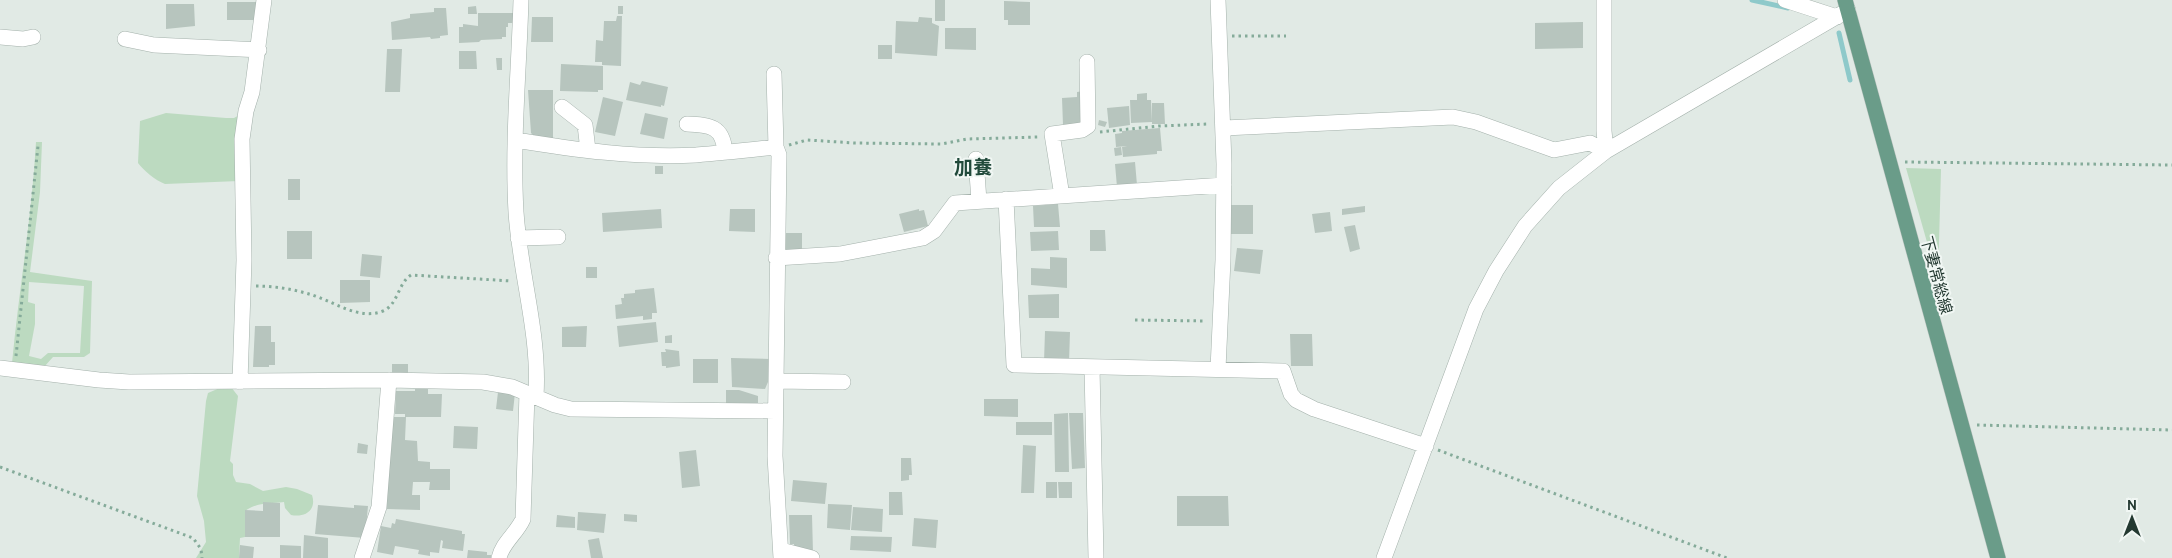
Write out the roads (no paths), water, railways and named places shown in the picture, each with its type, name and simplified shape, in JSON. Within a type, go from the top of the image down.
[{"type":"main road","name":"下妻常総線","points":[[1843,9],[1889,162],[1998,558]]},
{"type":"street","points":[[240,382],[244,199],[242,138],[259,50],[264,0]]},
{"type":"street","points":[[498,558],[500,551],[519,529],[523,518],[531,395],[537,377],[516,213],[516,140],[521,0]]},
{"type":"street","points":[[1218,0],[1224,128],[1218,369]]},
{"type":"street","points":[[1604,0],[1604,130],[1606,151]]},
{"type":"street","points":[[1785,0],[1843,9]]},
{"type":"street","points":[[1384,558],[1476,309],[1496,271],[1525,226],[1554,193],[1606,151],[1843,9]]},
{"type":"street","points":[[0,37],[23,39],[33,37]]},
{"type":"street","points":[[126,39],[154,45],[259,50]]},
{"type":"street","points":[[1062,196],[1052,134],[1082,130],[1088,126],[1087,62]]},
{"type":"street","points":[[774,74],[777,149],[775,411],[776,471],[781,554],[812,558]]},
{"type":"street","points":[[562,107],[586,125],[588,150]]},
{"type":"street","points":[[1224,128],[1453,117],[1476,122],[1554,150],[1590,143],[1606,151]]},
{"type":"street","points":[[687,124],[706,125],[718,130],[722,137],[725,152]]},
{"type":"street","points":[[516,140],[588,150],[665,156],[777,149]]},
{"type":"street","points":[[976,159],[979,201]]},
{"type":"street","points":[[776,258],[840,254],[923,238],[934,231],[955,203],[1224,185]]},
{"type":"street","points":[[1006,199],[1014,365],[1283,372],[1291,394],[1302,403],[1314,409],[1426,446]]},
{"type":"street","points":[[518,238],[558,236]]},
{"type":"street","points":[[1092,367],[1096,558]]},
{"type":"street","points":[[8,368],[99,380],[240,382],[389,380],[483,382],[512,387],[555,405],[586,410],[775,411]]},
{"type":"street","points":[[362,558],[379,507],[389,380]]},
{"type":"street","points":[[776,381],[844,382]]},
{"type":"waterway","points":[[1752,0],[1788,8]]},
{"type":"waterway","points":[[1839,33],[1850,80]]},
{"type":"district","name":"加養","points":[[973,167]]}]
